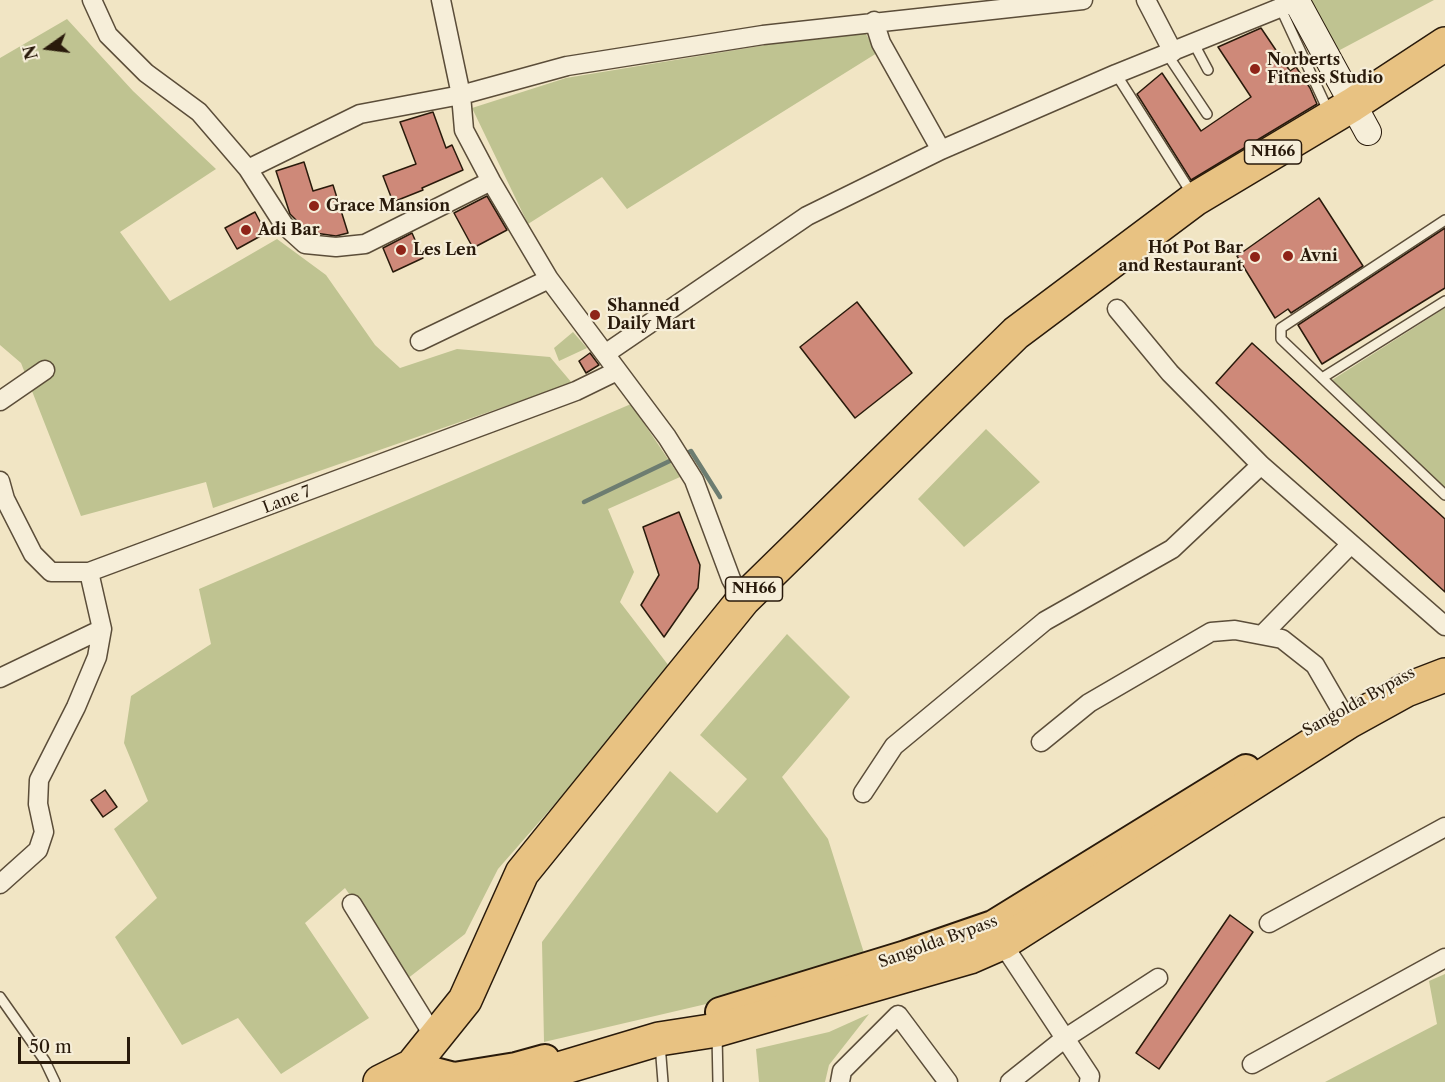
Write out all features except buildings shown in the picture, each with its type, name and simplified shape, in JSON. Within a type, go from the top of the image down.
[{"type":"highway","name":"NH66","points":[[412,1074],[435,1038],[465,1000],[522,873],[743,600],[1016,333],[1195,199],[1348,114],[1445,44]]},
{"type":"highway","name":"Sangolda Bypass","points":[[519,1082],[659,1039],[717,1030],[814,1000],[970,957],[1002,943],[1345,716],[1445,675]]},
{"type":"highway","points":[[380,1082],[412,1074]]},
{"type":"main road","name":"Sangolda Bypass","points":[[412,1074],[454,1077],[516,1067],[654,1028],[710,1016],[906,955],[993,925],[1345,716],[1396,679],[1445,658]]},
{"type":"street","points":[[92,0],[108,35],[146,73],[199,112],[248,169],[284,225],[305,244],[336,247],[364,244],[491,181]]},
{"type":"street","points":[[441,0],[460,95],[464,130],[491,181],[549,279],[667,437],[694,480],[731,579],[743,600]]},
{"type":"street","points":[[248,169],[360,114],[460,95],[567,66],[763,34],[1083,0]]},
{"type":"street","points":[[1146,0],[1170,53]]},
{"type":"street","points":[[605,354],[807,216],[941,150],[1116,74],[1291,3],[1348,114]]},
{"type":"street","points":[[874,21],[881,43],[941,150]]},
{"type":"street","points":[[420,341],[549,279]]},
{"type":"street","points":[[1117,309],[1170,373],[1261,465],[1445,626]]},
{"type":"street","points":[[0,401],[45,370]]},
{"type":"street","name":"Lane 7","points":[[0,481],[3,501],[33,554],[51,572],[89,572],[576,391],[617,371]]},
{"type":"street","points":[[862,793],[894,746],[1045,621],[1172,549],[1261,465]]},
{"type":"street","points":[[1262,635],[1352,544]]},
{"type":"street","points":[[0,884],[38,850],[44,832],[38,804],[39,780],[76,707],[97,657],[102,629],[89,572]]},
{"type":"street","points":[[0,678],[102,629]]},
{"type":"street","points":[[1041,742],[1089,703],[1210,632],[1235,630],[1282,639],[1315,665],[1345,716]]},
{"type":"street","points":[[1269,923],[1445,827]]},
{"type":"street","points":[[352,903],[435,1038]]},
{"type":"street","points":[[1002,943],[1090,1076],[1089,1082]]},
{"type":"street","points":[[1252,1064],[1445,958]]},
{"type":"street","points":[[1010,1082],[1064,1039],[1158,978]]},
{"type":"street","points":[[840,1082],[843,1071],[898,1015],[948,1082]]},
{"type":"lane","points":[[1193,42],[1208,70]]},
{"type":"lane","points":[[1170,53],[1207,114]]},
{"type":"lane","points":[[1116,74],[1195,199]]},
{"type":"lane","points":[[1445,220],[1281,328],[1281,339],[1445,495]]},
{"type":"lane","points":[[1322,378],[1445,301]]},
{"type":"lane","points":[[0,997],[45,1061],[55,1082]]},
{"type":"lane","points":[[717,1030],[718,1082]]},
{"type":"lane","points":[[659,1039],[663,1082]]},
{"type":"green space","points":[[1308,0],[1434,0],[1338,51]]},
{"type":"green space","points":[[67,19],[133,91],[216,169],[120,232],[170,301],[277,239],[326,275],[375,345],[400,368],[457,349],[550,357],[572,383],[213,508],[206,482],[81,516],[21,363],[0,345],[0,58]]},
{"type":"green space","points":[[863,29],[877,53],[627,209],[602,177],[528,224],[472,108],[566,78]]},
{"type":"green space","points":[[1445,308],[1445,491],[1332,380]]},
{"type":"green space","points":[[573,332],[587,348],[559,361],[554,348]]},
{"type":"green space","points":[[631,404],[680,477],[608,509],[634,572],[620,602],[672,670],[498,869],[465,934],[407,979],[345,888],[305,923],[369,1018],[281,1074],[238,1018],[182,1045],[115,937],[157,898],[114,829],[148,801],[124,743],[131,696],[211,644],[199,589]]},
{"type":"green space","points":[[986,429],[1040,482],[964,547],[918,499]]},
{"type":"green space","points":[[787,634],[850,697],[782,777],[828,839],[864,953],[719,1001],[544,1042],[542,942],[670,771],[717,813],[747,779],[700,735]]},
{"type":"green space","points":[[1445,974],[1445,1082],[1325,1082],[1437,1024],[1429,981]]},
{"type":"green space","points":[[869,1014],[829,1065],[825,1082],[759,1082],[756,1049],[829,1032]]},
{"type":"waterway","points":[[684,455],[691,451],[720,497]]},
{"type":"waterway","points":[[584,502],[676,458]]},
{"type":"place","name":"Norberts Fitness Studio","points":[[1255,69]]},
{"type":"place","name":"Grace Mansion","points":[[314,206]]},
{"type":"place","name":"Adi Bar","points":[[246,230]]},
{"type":"place","name":"Les Len","points":[[401,250]]},
{"type":"place","name":"Avni","points":[[1288,256]]},
{"type":"place","name":"Hot Pot Bar and Restaurant","points":[[1255,257]]},
{"type":"place","name":"Shanned Daily Mart","points":[[595,315]]}]
